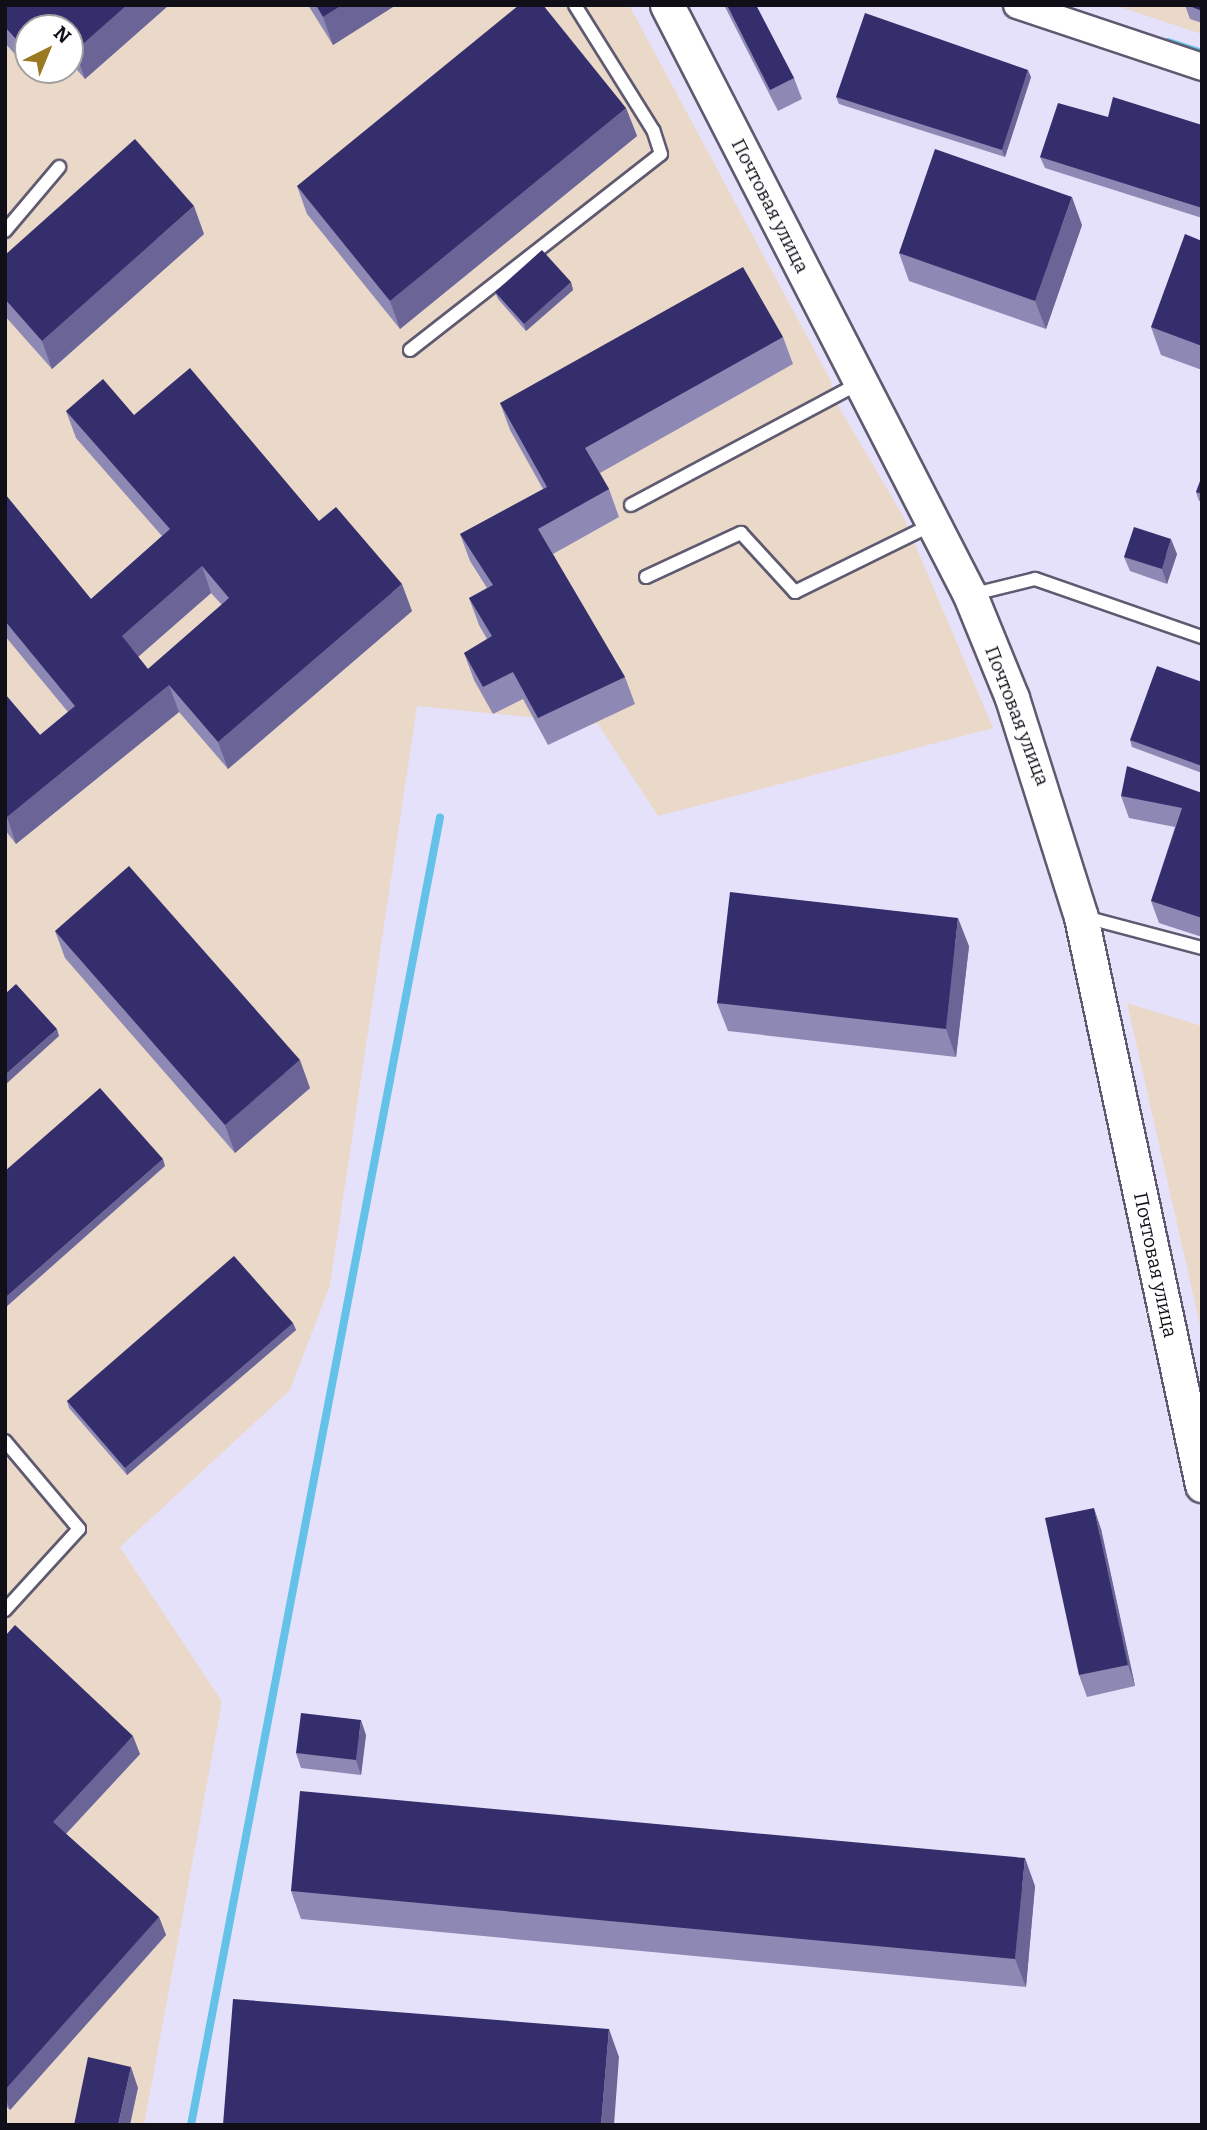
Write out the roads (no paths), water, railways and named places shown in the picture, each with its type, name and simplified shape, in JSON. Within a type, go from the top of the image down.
[{"type":"street","name":"Почтовая улица","points":[[667,5],[970,595],[1053,814],[1081,917],[1202,1485]]},
{"type":"street","points":[[1017,5],[1202,67]]},
{"type":"lane","points":[[410,350],[661,154],[653,130],[575,5]]},
{"type":"lane","points":[[5,230],[59,167]]},
{"type":"lane","points":[[631,505],[861,382]]},
{"type":"lane","points":[[646,577],[741,533],[795,592],[933,523]]},
{"type":"lane","points":[[970,595],[1035,579],[1202,637]]},
{"type":"lane","points":[[1081,917],[1202,948]]},
{"type":"lane","points":[[5,1441],[79,1529],[5,1610]]},
{"type":"waterway","points":[[1168,42],[1202,53]]},
{"type":"waterway","points":[[191,2125],[440,817]]}]
